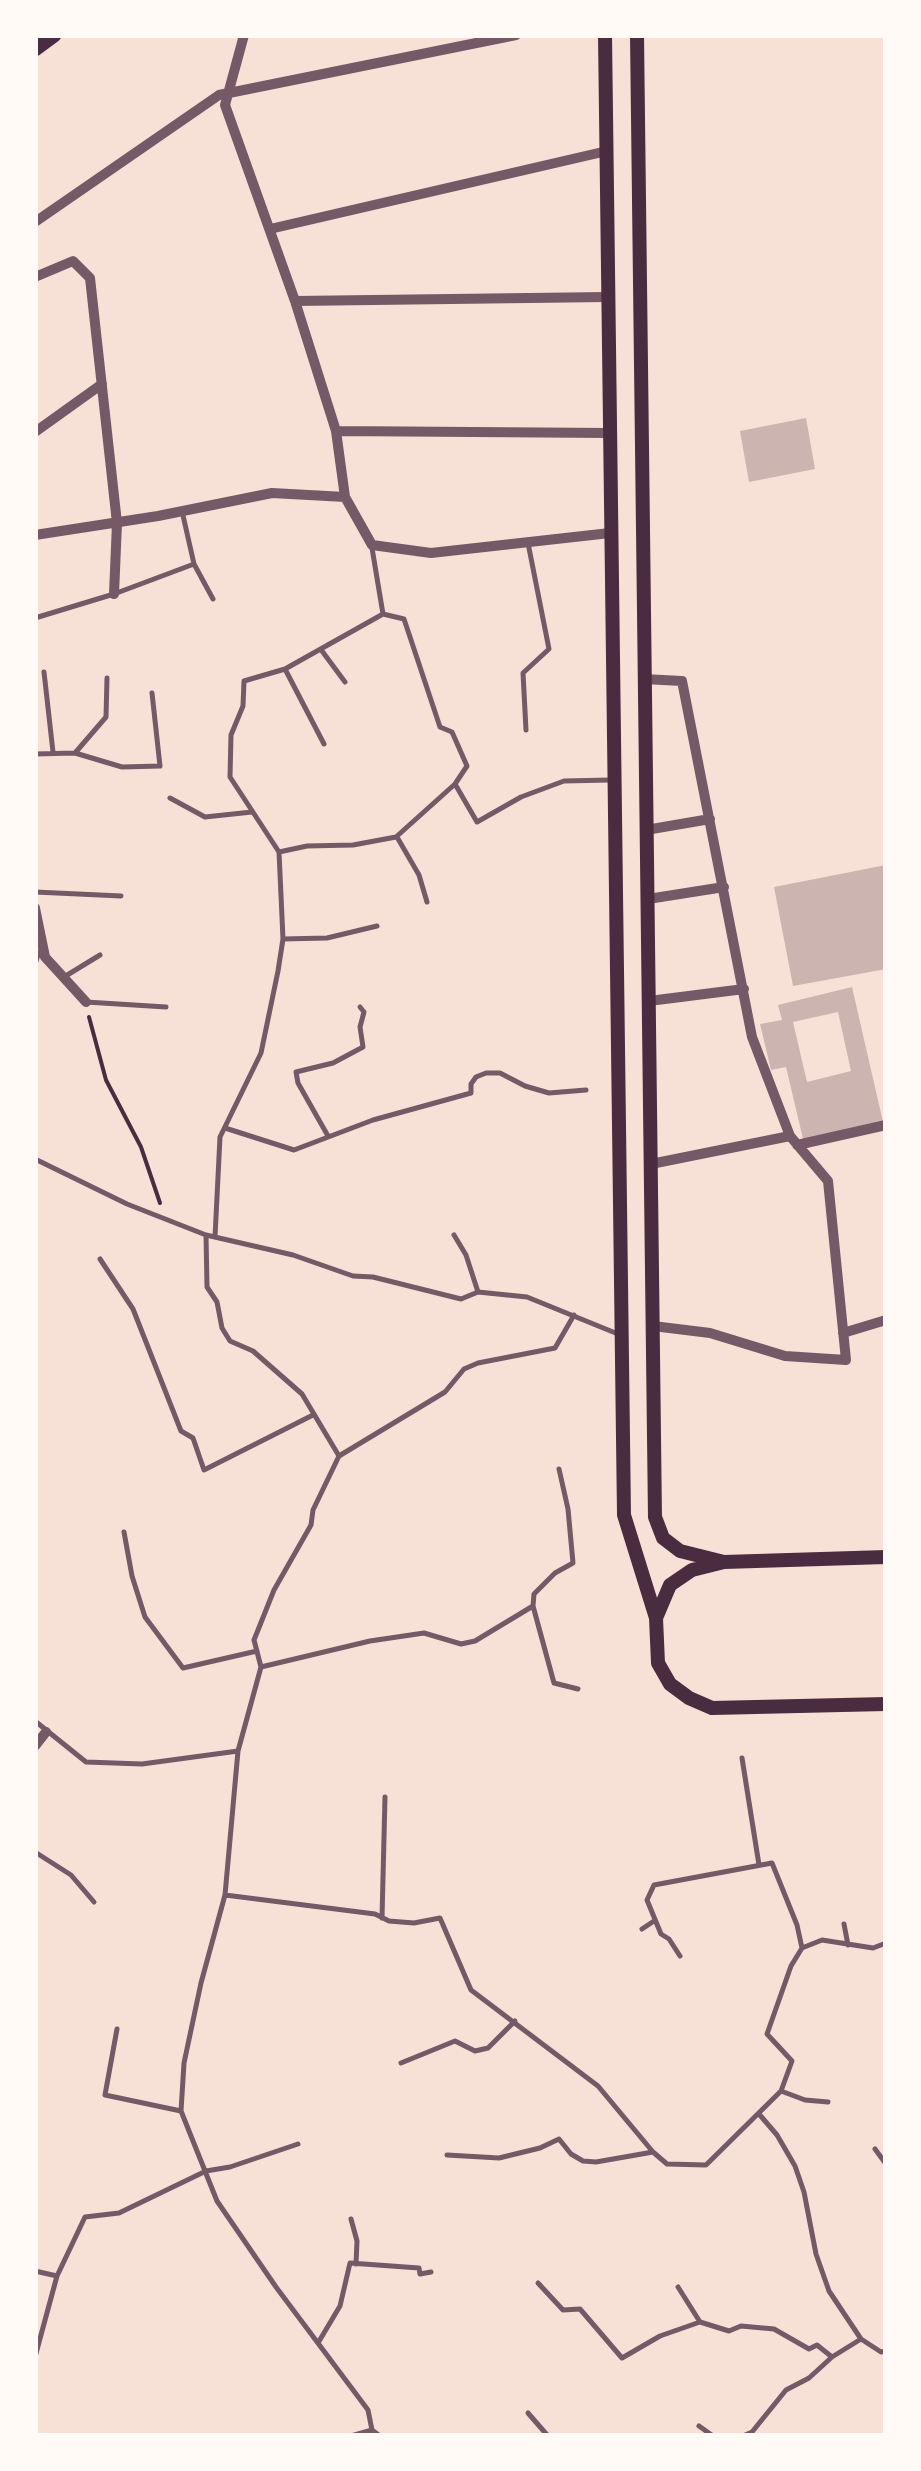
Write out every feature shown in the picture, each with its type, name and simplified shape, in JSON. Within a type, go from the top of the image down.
[{"type":"main road","points":[[35,48],[54,35]]},
{"type":"main road","points":[[605,35],[624,1515],[656,1618],[658,1663],[670,1684],[712,1708],[886,1704]]},
{"type":"main road","points":[[637,35],[655,1517],[663,1538],[680,1551],[724,1562]]},
{"type":"main road","points":[[656,1618],[670,1584],[692,1570],[724,1562],[886,1557]]},
{"type":"street","points":[[244,35],[225,104],[336,431],[345,497],[372,544],[432,554],[610,533]]},
{"type":"street","points":[[35,222],[219,94],[516,35]]},
{"type":"street","points":[[270,228],[607,151]]},
{"type":"street","points":[[35,277],[73,261],[90,278],[117,523],[114,594]]},
{"type":"street","points":[[295,302],[608,296]]},
{"type":"street","points":[[35,432],[102,384]]},
{"type":"street","points":[[336,431],[610,433]]},
{"type":"street","points":[[35,535],[272,494],[345,497]]},
{"type":"street","points":[[643,679],[682,681],[752,1037],[794,1140],[828,1181],[846,1360],[784,1356],[710,1333],[652,1326]]},
{"type":"street","points":[[646,830],[710,819]]},
{"type":"street","points":[[648,899],[724,887]]},
{"type":"street","points":[[35,908],[39,956],[86,1002]]},
{"type":"street","points":[[649,1001],[744,988]]},
{"type":"street","points":[[651,1164],[886,1125]]},
{"type":"street","points":[[843,1333],[886,1320]]},
{"type":"street","points":[[35,1746],[46,1732]]},
{"type":"lane","points":[[182,512],[194,564],[213,599]]},
{"type":"lane","points":[[526,730],[523,673],[548,649],[528,540]]},
{"type":"lane","points":[[372,544],[383,614]]},
{"type":"lane","points":[[35,618],[194,564]]},
{"type":"lane","points":[[215,1237],[217,1154],[224,1128],[261,1053],[283,938],[279,852],[230,776],[232,735],[243,706],[244,681],[285,669],[383,614],[404,619],[440,726],[452,732],[467,766],[455,784],[396,837],[279,852]]},
{"type":"lane","points":[[322,651],[345,682]]},
{"type":"lane","points":[[285,669],[324,744]]},
{"type":"lane","points":[[44,672],[53,752]]},
{"type":"lane","points":[[75,754],[106,717],[107,678]]},
{"type":"lane","points":[[35,754],[75,754],[122,768],[160,766],[152,693]]},
{"type":"lane","points":[[455,784],[476,822],[521,797],[564,781],[614,780]]},
{"type":"lane","points":[[170,798],[205,817],[252,812]]},
{"type":"lane","points":[[396,837],[420,875],[427,902]]},
{"type":"lane","points":[[35,892],[121,896]]},
{"type":"lane","points":[[283,938],[327,938],[378,926]]},
{"type":"lane","points":[[64,977],[100,954]]},
{"type":"lane","points":[[86,1002],[166,1007]]},
{"type":"lane","points":[[328,1136],[298,1083],[296,1072],[333,1064],[363,1048],[360,1026],[364,1012],[360,1007]]},
{"type":"lane","points":[[224,1128],[294,1150],[430,1102],[471,1093],[476,1076],[486,1073],[500,1073],[549,1093],[586,1090]]},
{"type":"lane","points":[[35,1159],[128,1204],[206,1235],[293,1255],[354,1276],[461,1299],[478,1292],[527,1297],[623,1336]]},
{"type":"lane","points":[[206,1235],[207,1287],[217,1302],[222,1328],[230,1341],[252,1351],[302,1394],[339,1456]]},
{"type":"lane","points":[[454,1235],[466,1255],[478,1292]]},
{"type":"lane","points":[[100,1260],[132,1308],[181,1431],[193,1438],[204,1470],[313,1414]]},
{"type":"lane","points":[[380,2436],[372,2430],[368,2410],[218,2201],[181,2111],[184,2063],[225,1895],[238,1752],[261,1667],[254,1640],[274,1590],[311,1525],[313,1510],[339,1456],[446,1392],[464,1368],[555,1348],[574,1316]]},
{"type":"lane","points":[[559,1468],[573,1563],[555,1572],[534,1594],[532,1606],[554,1683],[578,1689]]},
{"type":"lane","points":[[124,1532],[144,1617],[183,1668],[256,1651]]},
{"type":"lane","points":[[261,1667],[370,1641],[424,1633],[461,1644],[475,1641],[532,1606]]},
{"type":"lane","points":[[35,1721],[86,1762],[142,1764],[238,1752]]},
{"type":"lane","points":[[742,1758],[758,1865]]},
{"type":"lane","points":[[382,1918],[385,1797]]},
{"type":"lane","points":[[35,1852],[71,1875],[94,1902]]},
{"type":"lane","points":[[680,1956],[654,1922],[647,1900],[654,1885],[772,1863],[802,1948]]},
{"type":"lane","points":[[225,1895],[414,1923],[440,1918],[472,1990],[598,2086],[653,2152],[668,2164],[706,2165],[781,2090],[792,2061],[767,2034],[802,1948],[822,1940],[873,1948],[886,1943]]},
{"type":"lane","points":[[642,1929],[654,1922]]},
{"type":"lane","points":[[844,1924],[848,1945]]},
{"type":"lane","points":[[401,2064],[455,2041],[474,2051],[488,2048],[515,2021]]},
{"type":"lane","points":[[117,2029],[105,2095],[181,2111]]},
{"type":"lane","points":[[781,2090],[805,2100],[828,2102]]},
{"type":"lane","points":[[759,2114],[795,2166],[828,2291],[861,2339],[886,2352]]},
{"type":"lane","points":[[447,2155],[498,2158],[559,2139],[583,2161],[653,2152]]},
{"type":"lane","points":[[35,2357],[57,2276],[85,2217],[118,2212],[206,2171],[298,2144]]},
{"type":"lane","points":[[875,2149],[886,2164]]},
{"type":"lane","points":[[351,2219],[357,2241],[356,2264]]},
{"type":"lane","points":[[318,2342],[340,2306],[350,2263],[419,2268],[420,2274],[431,2272]]},
{"type":"lane","points":[[35,2271],[57,2276]]},
{"type":"lane","points":[[538,2283],[564,2310],[580,2308],[622,2358],[660,2336],[700,2322],[729,2330],[741,2326],[774,2329],[809,2349],[817,2345],[832,2357]]},
{"type":"lane","points":[[678,2288],[700,2322]]},
{"type":"lane","points":[[743,2436],[752,2432],[786,2390],[861,2339]]},
{"type":"lane","points":[[528,2413],[548,2436]]},
{"type":"lane","points":[[699,2426],[713,2436]]},
{"type":"lane","points":[[351,2436],[372,2430]]},
{"type":"path","points":[[86,1002],[106,1080],[142,1147],[164,1217]]},
{"type":"building","points":[[806,418],[815,469],[749,482],[740,431]]},
{"type":"building","points":[[886,865],[886,969],[793,986],[774,887]]},
{"type":"building","points":[[852,987],[883,1122],[803,1139],[786,1067],[771,1070],[760,1024],[782,1020],[778,1005]],"holes":[[[838,1012],[851,1071],[807,1082],[793,1022]]]}]
